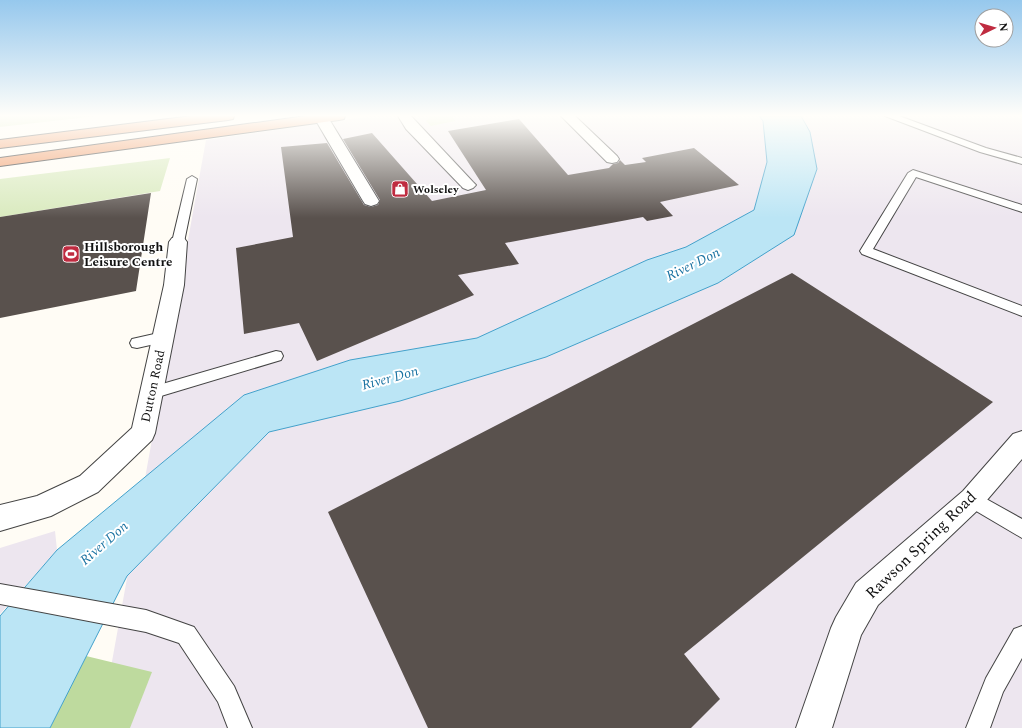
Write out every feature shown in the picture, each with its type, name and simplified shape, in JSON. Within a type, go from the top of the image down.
[{"type":"highway","points":[[0,162],[90,150]]},
{"type":"street","points":[[341,150],[371,201]]},
{"type":"street","points":[[434,150],[468,185]]},
{"type":"street","points":[[602,150],[612,159]]},
{"type":"street","name":"Dutton Road","points":[[0,518],[41,506],[89,484],[143,433],[174,285],[178,242]]},
{"type":"street","name":"Rawson Spring Road","points":[[814,728],[847,628],[867,594],[972,499],[1022,440]]},
{"type":"lane","points":[[983,150],[1022,161]]},
{"type":"lane","points":[[1022,209],[912,174],[866,251],[1022,311]]},
{"type":"lane","points":[[178,242],[192,179]]},
{"type":"lane","points":[[136,343],[163,337]]},
{"type":"lane","points":[[151,393],[276,356]]},
{"type":"lane","points":[[972,499],[1022,529]]},
{"type":"lane","points":[[0,594],[146,621],[186,635],[226,694],[240,728]]},
{"type":"lane","points":[[978,728],[994,686],[1022,638]]},
{"type":"shaded area","points":[[204,150],[1022,150],[1022,728],[100,728]]},
{"type":"shaded area","points":[[55,531],[57,550],[0,614],[0,548]]},
{"type":"green space","points":[[170,158],[160,191],[0,217],[0,179]]},
{"type":"green space","points":[[86,656],[152,672],[130,728],[50,728]]},
{"type":"water","name":"River Don","points":[[766,150],[813,150],[817,169],[794,235],[718,283],[546,357],[400,401],[269,432],[127,576],[50,728],[0,728],[0,616],[57,550],[244,395],[350,360],[477,338],[647,260],[686,247],[754,210],[767,162]]},
{"type":"building","points":[[281,150],[331,150],[364,205],[371,207],[378,205],[380,200],[350,150],[387,150],[432,201],[486,190],[460,150],[546,150],[568,175],[609,168],[613,164],[618,163],[620,160],[625,165],[646,162],[642,158],[684,150],[696,150],[739,185],[660,202],[673,216],[647,221],[643,217],[505,243],[519,264],[458,275],[474,295],[317,361],[299,323],[244,334],[236,248],[293,237]]},
{"type":"building","name":"Hillsborough Leisure Centre","points":[[151,193],[136,291],[0,318],[0,217]]},
{"type":"building","points":[[792,273],[993,402],[684,654],[720,699],[691,728],[428,728],[328,512]]},
{"type":"place","name":"Wolseley","points":[[400,189]]},
{"type":"place","name":"Hillsborough Leisure Centre","points":[[71,254]]}]
